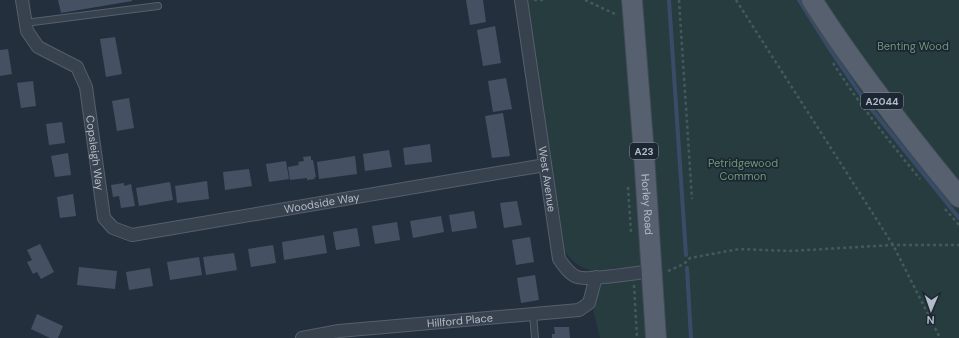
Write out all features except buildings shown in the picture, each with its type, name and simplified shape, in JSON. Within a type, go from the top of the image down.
[{"type":"main road","name":"Horley Road","points":[[632,0],[656,338]]},
{"type":"main road","name":"A2044","points":[[812,0],[827,24],[878,96],[959,197]]},
{"type":"street","name":"Copsleigh Way","points":[[22,0],[26,31],[38,47],[76,67],[86,87],[104,218]]},
{"type":"street","name":"West Avenue","points":[[521,0],[559,260],[567,271],[578,277],[652,275]]},
{"type":"street","name":"Woodside Way","points":[[104,218],[113,228],[132,235],[545,165]]},
{"type":"street","name":"Hillford Place","points":[[302,338],[339,332],[579,310],[589,303],[596,277]]},
{"type":"lane","points":[[25,23],[158,6]]},
{"type":"lane","points":[[534,314],[535,338]]},
{"type":"path","points":[[534,0],[544,0]]},
{"type":"path","points":[[585,0],[634,22]]},
{"type":"path","points":[[679,0],[692,198]]},
{"type":"path","points":[[736,0],[893,245],[940,338]]},
{"type":"path","points":[[652,275],[684,264],[690,258],[739,249],[790,251],[893,245],[959,245]]},
{"type":"green space","name":"Petridgewood Common","points":[[527,0],[959,0],[959,338],[600,338],[594,314],[589,270],[575,263],[565,251]]},
{"type":"waterway","points":[[669,0],[686,255]]},
{"type":"waterway","points":[[799,0],[865,101],[959,218]]},
{"type":"waterway","points":[[687,268],[691,338]]},
{"type":"park label","name":"Benting Wood","points":[[913,46]]}]
